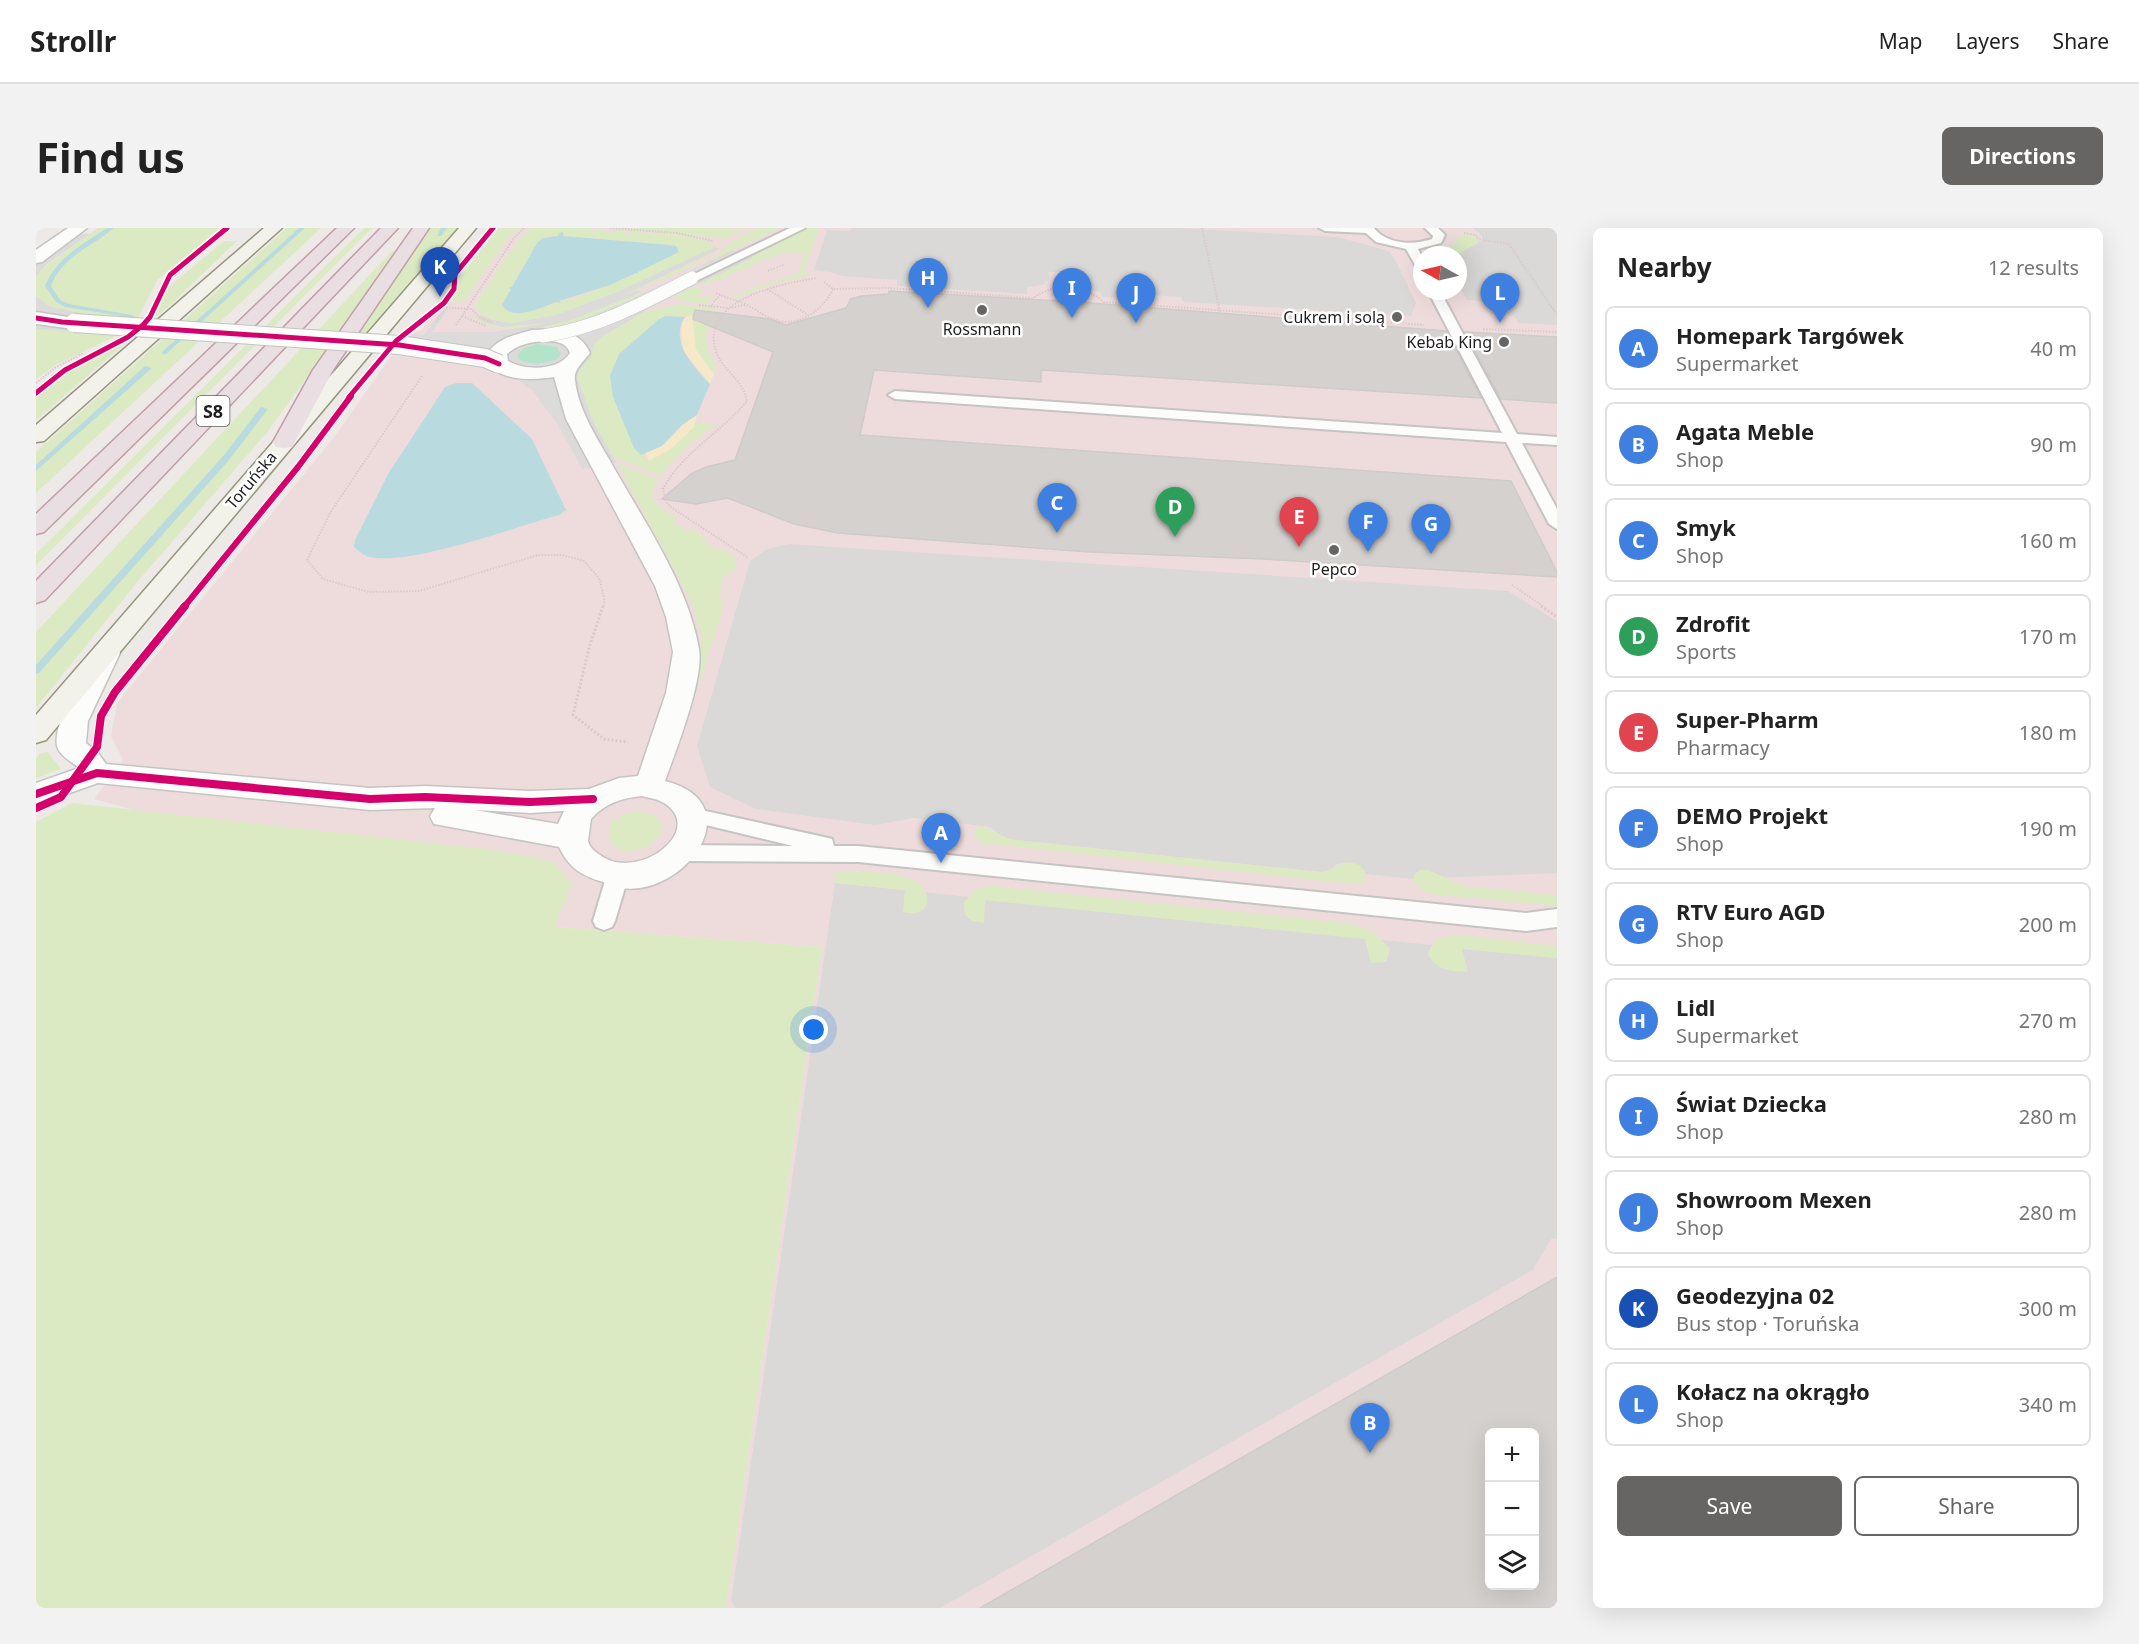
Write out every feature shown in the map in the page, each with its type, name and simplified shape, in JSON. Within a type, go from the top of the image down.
[{"type":"highway","name":"S8","points":[[36,527],[346,228]]},
{"type":"highway","name":"S8","points":[[36,595],[390,228]]},
{"type":"highway","points":[[284,442],[323,370],[421,228]]},
{"type":"main road","points":[[36,436],[274,228]]},
{"type":"main road","name":"Toruńska","points":[[36,733],[468,228]]},
{"type":"street","points":[[36,258],[76,230]]},
{"type":"street","points":[[36,318],[62,322],[399,345],[494,345],[543,336],[567,339],[574,357],[564,378],[576,418],[667,586],[679,617],[686,652],[680,693],[649,786]]},
{"type":"street","points":[[513,341],[497,354],[508,368],[541,373],[574,357]]},
{"type":"street","points":[[399,345],[485,358],[534,378],[576,418]]},
{"type":"street","points":[[97,773],[88,760],[71,746],[74,721],[110,647]]},
{"type":"street","points":[[36,794],[97,773],[370,799],[425,797],[530,802],[593,799],[620,788],[649,786],[673,794],[685,803],[692,815],[693,834],[682,853],[667,864],[649,872],[618,874],[600,870],[586,862],[576,851],[572,838],[576,817],[593,799]]},
{"type":"street","points":[[370,799],[413,811],[572,838]]},
{"type":"lane","points":[[543,336],[577,329],[625,311],[784,232],[800,228]]},
{"type":"lane","points":[[1325,228],[1368,229],[1384,240],[1410,245],[1430,244],[1437,241],[1439,234],[1433,229]]},
{"type":"lane","points":[[1433,229],[1449,228]]},
{"type":"lane","points":[[1410,245],[1413,251]]},
{"type":"lane","points":[[1439,300],[1557,524]]},
{"type":"lane","points":[[574,357],[589,337],[625,311]]},
{"type":"lane","points":[[895,395],[1557,441]]},
{"type":"lane","points":[[692,815],[858,854]]},
{"type":"lane","points":[[682,853],[858,854],[1526,922],[1557,918]]},
{"type":"lane","points":[[604,921],[618,874]]},
{"type":"lane","points":[[1526,922],[1557,933]]},
{"type":"path","points":[[453,330],[514,238],[524,228]]},
{"type":"path","points":[[610,228],[677,233],[722,245]]},
{"type":"path","points":[[1202,228],[1220,312]]},
{"type":"path","points":[[1463,233],[1476,235],[1478,239],[1509,244],[1557,315]]},
{"type":"path","points":[[747,557],[672,508],[666,502],[663,489],[676,468],[694,448],[733,418],[747,401],[746,389],[718,356],[713,341],[714,331],[724,313],[737,302],[766,289],[818,278]]},
{"type":"path","points":[[824,282],[833,289],[888,288],[1033,298],[1045,289],[1067,285],[1091,290],[1104,302],[1220,312],[1557,332]]},
{"type":"path","points":[[766,289],[808,315]]},
{"type":"path","points":[[746,305],[764,316],[785,322],[822,308],[830,298],[833,289]]},
{"type":"path","points":[[710,307],[720,295]]},
{"type":"path","points":[[437,321],[445,305]]},
{"type":"path","points":[[428,310],[445,305],[474,310],[478,316]]},
{"type":"path","points":[[36,393],[65,370],[90,356]]},
{"type":"path","points":[[427,368],[330,513],[307,560],[323,579],[369,592],[419,591],[538,555],[562,555],[584,561],[599,578],[605,601],[589,648],[573,715],[604,739],[639,744]]},
{"type":"path","points":[[1512,585],[1557,617]]},
{"type":"shaded area","points":[[503,228],[1557,228],[1557,1608],[726,1608],[822,947],[555,927],[94,799],[123,760],[111,736],[117,703],[335,436],[392,355],[415,331],[421,331],[434,314],[453,300]]},
{"type":"shaded area","points":[[852,228],[1179,228],[1338,237],[1389,251],[1416,303],[1411,316],[1184,302],[1181,297],[1122,293],[1121,298],[1103,297],[1101,292],[1086,288],[1078,281],[1078,274],[1049,272],[1049,280],[1043,285],[1027,287],[1027,294],[897,286],[897,280],[842,276],[814,270],[827,230],[849,231]]},
{"type":"shaded area","points":[[1473,228],[1557,228],[1557,325],[1519,323],[1514,316],[1492,314],[1484,301],[1467,300],[1467,249],[1483,240]]},
{"type":"shaded area","points":[[789,544],[1508,591],[1557,621],[1557,873],[1413,879],[1366,874],[1364,869],[1337,864],[1329,871],[1321,872],[1015,840],[1003,837],[990,827],[951,822],[913,818],[875,825],[756,809],[710,787],[697,746],[750,561],[767,549]]},
{"type":"shaded area","points":[[835,883],[1557,958],[1557,1239],[1551,1239],[1533,1270],[940,1608],[735,1608],[731,1601]]},
{"type":"green space","points":[[98,228],[220,228],[158,279],[138,318],[84,316],[58,310],[46,304],[36,296],[38,272]]},
{"type":"green space","points":[[287,228],[321,228],[36,493],[36,452]]},
{"type":"green space","points":[[364,228],[372,228],[36,565],[36,554]]},
{"type":"green space","points":[[430,228],[458,228],[366,334],[358,333]]},
{"type":"green space","points":[[499,228],[518,228],[508,238],[464,302],[452,301],[448,306],[443,306],[456,290],[462,274]]},
{"type":"green space","points":[[530,228],[592,228],[590,232],[594,232],[597,228],[603,229],[601,231],[627,230],[624,235],[629,235],[633,231],[656,235],[667,233],[664,238],[670,234],[705,240],[720,249],[683,270],[625,295],[629,298],[642,292],[652,296],[584,320],[531,329],[491,326],[472,317],[500,326],[502,322],[484,316],[474,306],[510,252],[518,252],[511,251]],"holes":[[[549,236],[674,245],[636,273],[569,300],[529,310],[513,311],[503,308],[511,288],[537,244]]]},
{"type":"green space","points":[[622,228],[730,228],[734,230],[747,228],[725,239]]},
{"type":"green space","points":[[758,228],[780,228],[678,276],[717,256],[731,242]]},
{"type":"green space","points":[[807,228],[819,228],[804,271],[809,276],[769,285],[735,299],[732,297],[760,285],[798,274],[804,254],[792,252],[766,259],[711,283],[698,284]]},
{"type":"green space","points":[[1469,234],[1480,241],[1467,249],[1467,246],[1451,246],[1459,235]]},
{"type":"green space","points":[[224,241],[237,241],[146,325],[154,317],[166,289]]},
{"type":"green space","points":[[392,251],[397,251],[269,430],[139,580],[36,708],[36,632]]},
{"type":"green space","points":[[685,285],[705,290],[697,296],[703,298],[711,295],[712,297],[706,305],[661,295]]},
{"type":"green space","points":[[680,304],[721,310],[711,323],[707,337],[709,351],[717,366],[714,374],[696,350],[692,315],[658,320],[619,354],[630,437],[633,444],[649,461],[671,449],[694,427],[694,422],[717,424],[685,448],[660,476],[620,459],[597,453],[575,384],[576,357],[617,318]]},
{"type":"green space","points":[[36,328],[118,335],[57,364],[36,379]]},
{"type":"green space","points":[[135,335],[36,420],[36,396],[69,370]]},
{"type":"green space","points":[[574,339],[545,376],[493,349]]},
{"type":"green space","points":[[617,463],[658,479],[654,487],[654,499],[660,507],[677,518],[673,521],[687,531],[692,528],[706,538],[702,540],[718,551],[723,549],[737,558],[733,574],[725,574],[718,599],[725,600],[699,687],[702,638],[693,605]]},
{"type":"green space","points":[[48,752],[61,769],[36,778],[36,758],[41,753]]},
{"type":"green space","points":[[72,803],[485,849],[553,861],[572,883],[555,927],[822,947],[726,1608],[36,1608],[36,822]]},
{"type":"green space","points":[[640,811],[656,817],[661,826],[659,835],[651,844],[639,849],[627,851],[615,847],[608,835],[611,823],[624,814]]},
{"type":"green space","points":[[980,826],[1015,840],[1321,872],[1346,862],[1360,865],[1366,877],[1365,882],[1360,884],[1314,880],[985,843],[979,842],[974,835],[976,828]]},
{"type":"green space","points":[[1420,870],[1428,870],[1464,886],[1557,895],[1557,906],[1430,894],[1413,881],[1414,875]]},
{"type":"green space","points":[[837,871],[904,876],[920,884],[925,890],[927,903],[920,912],[903,912],[905,890],[835,883]]},
{"type":"green space","points":[[991,886],[1352,924],[1374,933],[1390,950],[1386,962],[1371,963],[1365,939],[985,900],[984,923],[972,921],[965,915],[964,902],[977,889]]},
{"type":"green space","points":[[1456,935],[1557,946],[1557,958],[1462,949],[1468,972],[1445,969],[1435,964],[1428,954],[1432,945],[1438,940]]},
{"type":"sand","points":[[692,315],[696,350],[714,374],[710,384],[682,350],[682,319]]},
{"type":"sand","points":[[697,415],[694,427],[671,449],[649,461],[645,452],[659,447]]},
{"type":"water","points":[[561,232],[564,233],[563,236],[676,246],[679,252],[638,272],[639,274],[636,273],[610,285],[559,301],[561,303],[556,302],[527,312],[512,313],[507,310],[502,305],[511,289],[508,288],[512,287],[537,243],[543,238],[558,236]]},
{"type":"water","points":[[665,316],[685,317],[681,326],[681,344],[690,361],[710,384],[697,415],[682,425],[662,446],[641,455],[634,448],[613,397],[610,376],[619,354]]},
{"type":"water","points":[[456,383],[472,383],[532,439],[566,510],[559,515],[436,551],[387,558],[365,556],[354,547],[355,540],[388,474],[445,387]]},
{"type":"pier","points":[[59,232],[90,234],[46,265],[36,276],[36,248]]},
{"type":"pier","points":[[714,247],[720,249],[619,297],[637,290],[642,292],[574,319],[534,330],[548,330],[569,325],[629,300],[733,250],[736,251],[685,275],[701,281],[751,256],[754,257],[658,304],[595,343],[590,358],[578,372],[578,380],[593,421],[617,463],[582,469],[558,425],[532,390],[519,381],[494,373],[481,365],[397,353],[36,329],[36,296],[49,306],[88,315],[411,336],[413,334],[424,335],[443,309],[449,309],[432,332],[493,332],[546,323],[503,327],[474,317],[482,315],[492,320],[512,323],[556,315],[617,292]],"holes":[[[538,344],[557,347],[561,354],[556,360],[537,364],[524,362],[518,358],[518,354],[524,348]]]},
{"type":"building","points":[[889,291],[1078,302],[1446,331],[1481,398],[1041,370],[1041,382],[874,370],[860,435],[1511,481],[1557,572],[1557,577],[1263,559],[1090,552],[838,533],[794,524],[728,498],[696,504],[662,499],[691,474],[706,467],[735,460],[773,352],[693,319],[695,310],[770,319],[786,325],[846,308],[851,299],[889,294]]},
{"type":"building","points":[[1465,332],[1557,337],[1557,403],[1501,399]]},
{"type":"building","points":[[1557,1277],[1557,1608],[980,1608]]},
{"type":"waterway","points":[[111,228],[65,260],[57,268],[48,286],[58,301],[67,306],[132,317]]},
{"type":"waterway","points":[[164,353],[302,228]]},
{"type":"waterway","points":[[439,235],[444,228]]},
{"type":"waterway","points":[[36,469],[148,368]]},
{"type":"waterway","points":[[36,671],[227,457],[264,409]]},
{"type":"cycle path","points":[[36,393],[65,370],[128,337],[143,325],[150,317],[170,275],[227,228]]},
{"type":"cycle path","points":[[36,808],[61,797],[97,747],[101,716],[115,692],[298,467],[337,412],[385,354],[396,341],[444,303],[454,289],[455,274],[493,228]]},
{"type":"cycle path","points":[[36,318],[62,322],[399,345],[485,358],[499,364]]},
{"type":"cycle path","points":[[36,794],[97,773],[370,799],[425,797],[530,802],[593,799]]},
{"type":"place","name":"Geodezyjna 02","points":[[440,297]]},
{"type":"place","name":"Lidl","points":[[928,308]]},
{"type":"place","name":"Rossmann","points":[[982,310]]},
{"type":"place","name":"Cukrem i solą","points":[[1397,317]]},
{"type":"place","name":"Świat Dziecka","points":[[1072,318]]},
{"type":"place","name":"Showroom Mexen","points":[[1136,323]]},
{"type":"place","name":"Kołacz na okrągło","points":[[1500,323]]},
{"type":"place","name":"Kebab King","points":[[1504,342]]},
{"type":"place","name":"Smyk","points":[[1057,533]]},
{"type":"place","name":"Zdrofit","points":[[1175,537]]},
{"type":"place","name":"Super-Pharm","points":[[1299,547]]},
{"type":"place","name":"Pepco","points":[[1334,550]]},
{"type":"place","name":"DEMO Projekt","points":[[1368,552]]},
{"type":"place","name":"RTV Euro AGD","points":[[1431,554]]},
{"type":"place","name":"Homepark Targówek","points":[[941,863]]},
{"type":"place","name":"Agata Meble","points":[[1370,1453]]}]
